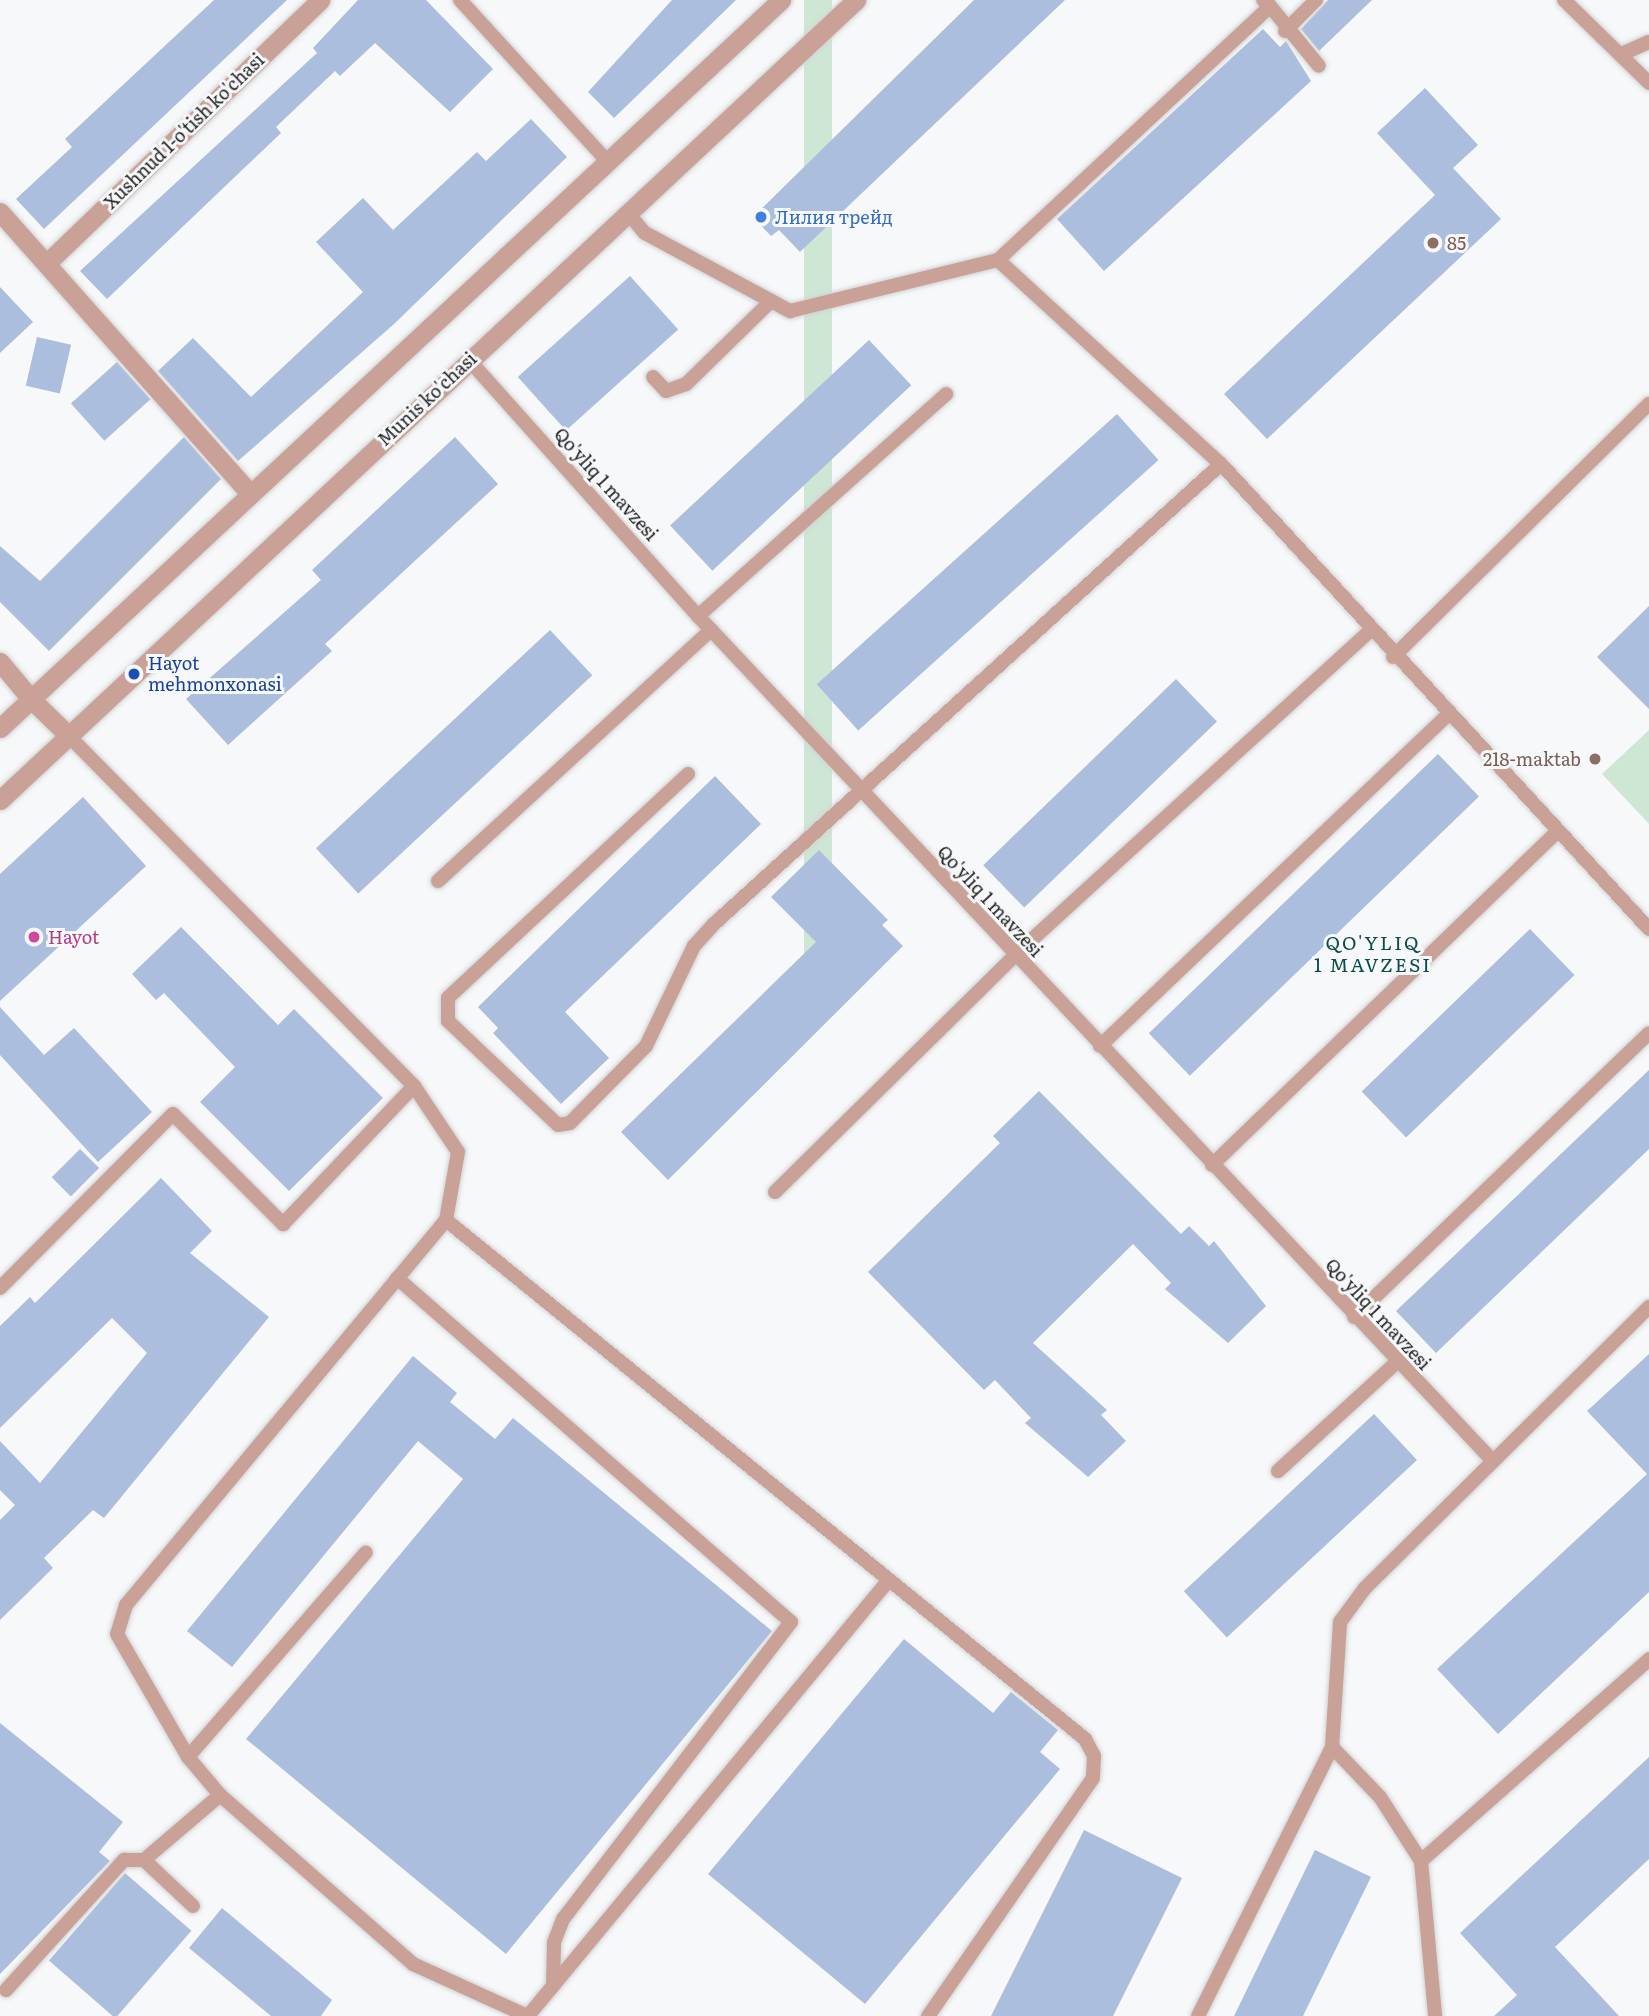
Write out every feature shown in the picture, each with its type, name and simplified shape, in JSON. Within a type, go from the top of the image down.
[{"type":"street","name":"Xushnud 1-o'tish ko'chasi","points":[[48,262],[320,0]]},
{"type":"street","points":[[0,728],[249,492],[781,0]]},
{"type":"street","name":"Munis ko'chasi","points":[[0,800],[856,0]]},
{"type":"street","points":[[0,212],[48,262],[249,492]]},
{"type":"street","points":[[0,662],[31,699],[68,735]]},
{"type":"lane","points":[[460,0],[608,162]]},
{"type":"lane","points":[[1285,32],[1316,0]]},
{"type":"lane","points":[[1564,0],[1624,53],[1649,83]]},
{"type":"lane","points":[[628,213],[645,233],[790,311],[998,260],[1266,3],[1285,32],[1319,66]]},
{"type":"lane","points":[[1624,53],[1649,42]]},
{"type":"lane","points":[[998,260],[1221,464],[1393,657],[1649,929]]},
{"type":"lane","points":[[653,377],[666,390],[686,384],[771,301]]},
{"type":"lane","name":"Qo'yliq 1 mavzesi","points":[[469,360],[711,630],[1354,1317],[1492,1460]]},
{"type":"lane","points":[[698,616],[946,394]]},
{"type":"lane","points":[[1393,657],[1649,404]]},
{"type":"lane","points":[[688,774],[448,998],[449,1021],[558,1125],[570,1123],[646,1046],[701,938],[858,788],[1221,464]]},
{"type":"lane","points":[[438,881],[711,630]]},
{"type":"lane","points":[[775,1192],[1015,955],[1370,631]]},
{"type":"lane","points":[[1100,1046],[1448,715]]},
{"type":"lane","points":[[68,735],[414,1086],[458,1152],[446,1220],[126,1605],[117,1634],[188,1757],[220,1795],[413,1964],[527,2016],[888,1581]]},
{"type":"lane","points":[[1212,1165],[1557,832]]},
{"type":"lane","points":[[1354,1317],[1649,1033]]},
{"type":"lane","points":[[3,1279],[173,1114],[283,1224],[414,1086]]},
{"type":"lane","points":[[446,1220],[1085,1739],[1094,1756],[1093,1778],[928,2016]]},
{"type":"lane","points":[[397,1278],[791,1622],[563,1919],[554,1943],[553,1986]]},
{"type":"lane","points":[[1198,2016],[1332,1747],[1340,1622],[1365,1588],[1649,1307]]},
{"type":"lane","points":[[1278,1471],[1397,1362]]},
{"type":"lane","points":[[188,1757],[366,1552]]},
{"type":"lane","points":[[1420,1861],[1649,1660]]},
{"type":"lane","points":[[1332,1747],[1380,1797],[1420,1861],[1435,2016]]},
{"type":"lane","points":[[6,1990],[124,1860],[144,1860],[220,1795]]},
{"type":"lane","points":[[144,1860],[193,1906]]},
{"type":"green space","points":[[804,0],[832,0],[832,955],[804,955]]},
{"type":"green space","points":[[1649,730],[1649,824],[1602,774]]},
{"type":"building","points":[[214,0],[287,0],[44,229],[16,199],[72,147],[65,139]]},
{"type":"building","points":[[358,0],[426,0],[493,69],[450,112],[375,43],[340,76],[335,71],[276,127],[281,133],[107,299],[80,271],[317,53],[313,48]]},
{"type":"building","points":[[672,0],[736,0],[614,118],[588,92]]},
{"type":"building","points":[[974,0],[1065,0],[800,252],[779,230],[771,236],[753,217]]},
{"type":"building","points":[[1328,0],[1372,0],[1319,51],[1301,29]]},
{"type":"building","points":[[1263,29],[1280,47],[1286,41],[1311,81],[1104,271],[1057,219]]},
{"type":"building","points":[[1425,88],[1478,145],[1453,168],[1501,219],[1267,439],[1224,394],[1435,195],[1377,133]]},
{"type":"building","points":[[531,119],[567,157],[394,324],[238,461],[158,371],[193,338],[251,397],[363,292],[316,242],[363,198],[393,230],[477,152],[486,161]]},
{"type":"building","points":[[630,276],[678,330],[566,431],[518,377]]},
{"type":"building","points":[[0,287],[33,322],[0,353]]},
{"type":"building","points":[[37,337],[71,345],[60,394],[26,386]]},
{"type":"building","points":[[869,340],[911,385],[712,571],[670,526]]},
{"type":"building","points":[[117,362],[150,399],[104,441],[71,403]]},
{"type":"building","points":[[1117,414],[1158,460],[858,730],[817,684]]},
{"type":"building","points":[[184,437],[221,479],[49,651],[0,602],[0,546],[40,581]]},
{"type":"building","points":[[455,437],[498,484],[325,644],[332,651],[228,745],[186,699],[321,580],[312,570]]},
{"type":"building","points":[[1649,606],[1649,709],[1597,657]]},
{"type":"building","points":[[550,630],[592,675],[358,894],[316,848]]},
{"type":"building","points":[[1176,679],[1217,721],[1024,908],[983,865]]},
{"type":"building","points":[[1438,754],[1479,796],[1190,1076],[1149,1033]]},
{"type":"building","points":[[715,776],[761,824],[565,1012],[609,1058],[561,1104],[493,1033],[498,1028],[478,1007]]},
{"type":"building","name":"Hayot","points":[[83,797],[146,866],[0,1001],[0,874]]},
{"type":"building","points":[[819,850],[888,920],[882,925],[903,946],[668,1180],[621,1132],[816,942],[771,897]]},
{"type":"building","points":[[181,927],[278,1025],[294,1009],[383,1098],[289,1191],[200,1102],[235,1067],[164,993],[156,1000],[132,974]]},
{"type":"building","points":[[1530,929],[1574,975],[1406,1138],[1362,1092]]},
{"type":"building","points":[[0,1007],[44,1055],[74,1028],[152,1112],[98,1162],[0,1055]]},
{"type":"building","points":[[1649,1070],[1649,1149],[1436,1353],[1396,1311]]},
{"type":"building","points":[[1039,1091],[1181,1234],[1189,1226],[1209,1246],[1214,1241],[1266,1306],[1228,1343],[1165,1289],[1171,1283],[1133,1244],[1033,1343],[1107,1410],[1101,1415],[1126,1441],[1088,1477],[1025,1423],[1031,1418],[995,1380],[984,1390],[868,1272],[1000,1143],[993,1136]]},
{"type":"building","points":[[80,1149],[99,1168],[71,1196],[52,1177]]},
{"type":"building","points":[[161,1178],[212,1231],[190,1253],[269,1317],[104,1518],[93,1510],[44,1558],[53,1568],[0,1620],[0,1520],[15,1505],[0,1490],[0,1441],[40,1483],[147,1353],[112,1318],[0,1428],[0,1326],[30,1297],[35,1303]]},
{"type":"building","points":[[1649,1354],[1649,1592],[1498,1734],[1437,1669],[1647,1474],[1587,1411]]},
{"type":"building","points":[[413,1356],[457,1393],[450,1402],[495,1439],[513,1418],[772,1631],[506,1954],[246,1739],[463,1479],[418,1441],[232,1667],[187,1631]]},
{"type":"building","points":[[1374,1414],[1417,1460],[1227,1637],[1184,1591]]},
{"type":"building","points":[[904,1639],[993,1713],[1011,1692],[1058,1730],[1040,1752],[1060,1769],[865,2004],[708,1874]]},
{"type":"building","points":[[0,1723],[123,1822],[99,1852],[110,1861],[0,1974]]},
{"type":"building","points":[[1649,1757],[1649,1859],[1555,1947],[1619,2016],[1494,2016],[1517,1995],[1460,1933]]},
{"type":"building","points":[[1084,1830],[1182,1878],[1113,2016],[991,2016]]},
{"type":"building","points":[[1315,1850],[1371,1877],[1303,2016],[1234,2016]]},
{"type":"building","points":[[125,1873],[191,1931],[117,2016],[113,2016],[49,1961]]},
{"type":"building","points":[[222,1908],[332,2000],[321,2016],[271,2016],[189,1948]]},
{"type":"place","name":"Лилия трейд","points":[[761,217]]},
{"type":"place","name":"85","points":[[1433,243]]},
{"type":"place","name":"Hayot mehmonxonasi","points":[[134,674]]},
{"type":"place","name":"218-maktab","points":[[1595,759]]},
{"type":"place","name":"Hayot","points":[[34,937]]},
{"type":"district","name":"QO'YLIQ 1 MAVZESI","points":[[1373,954]]}]
